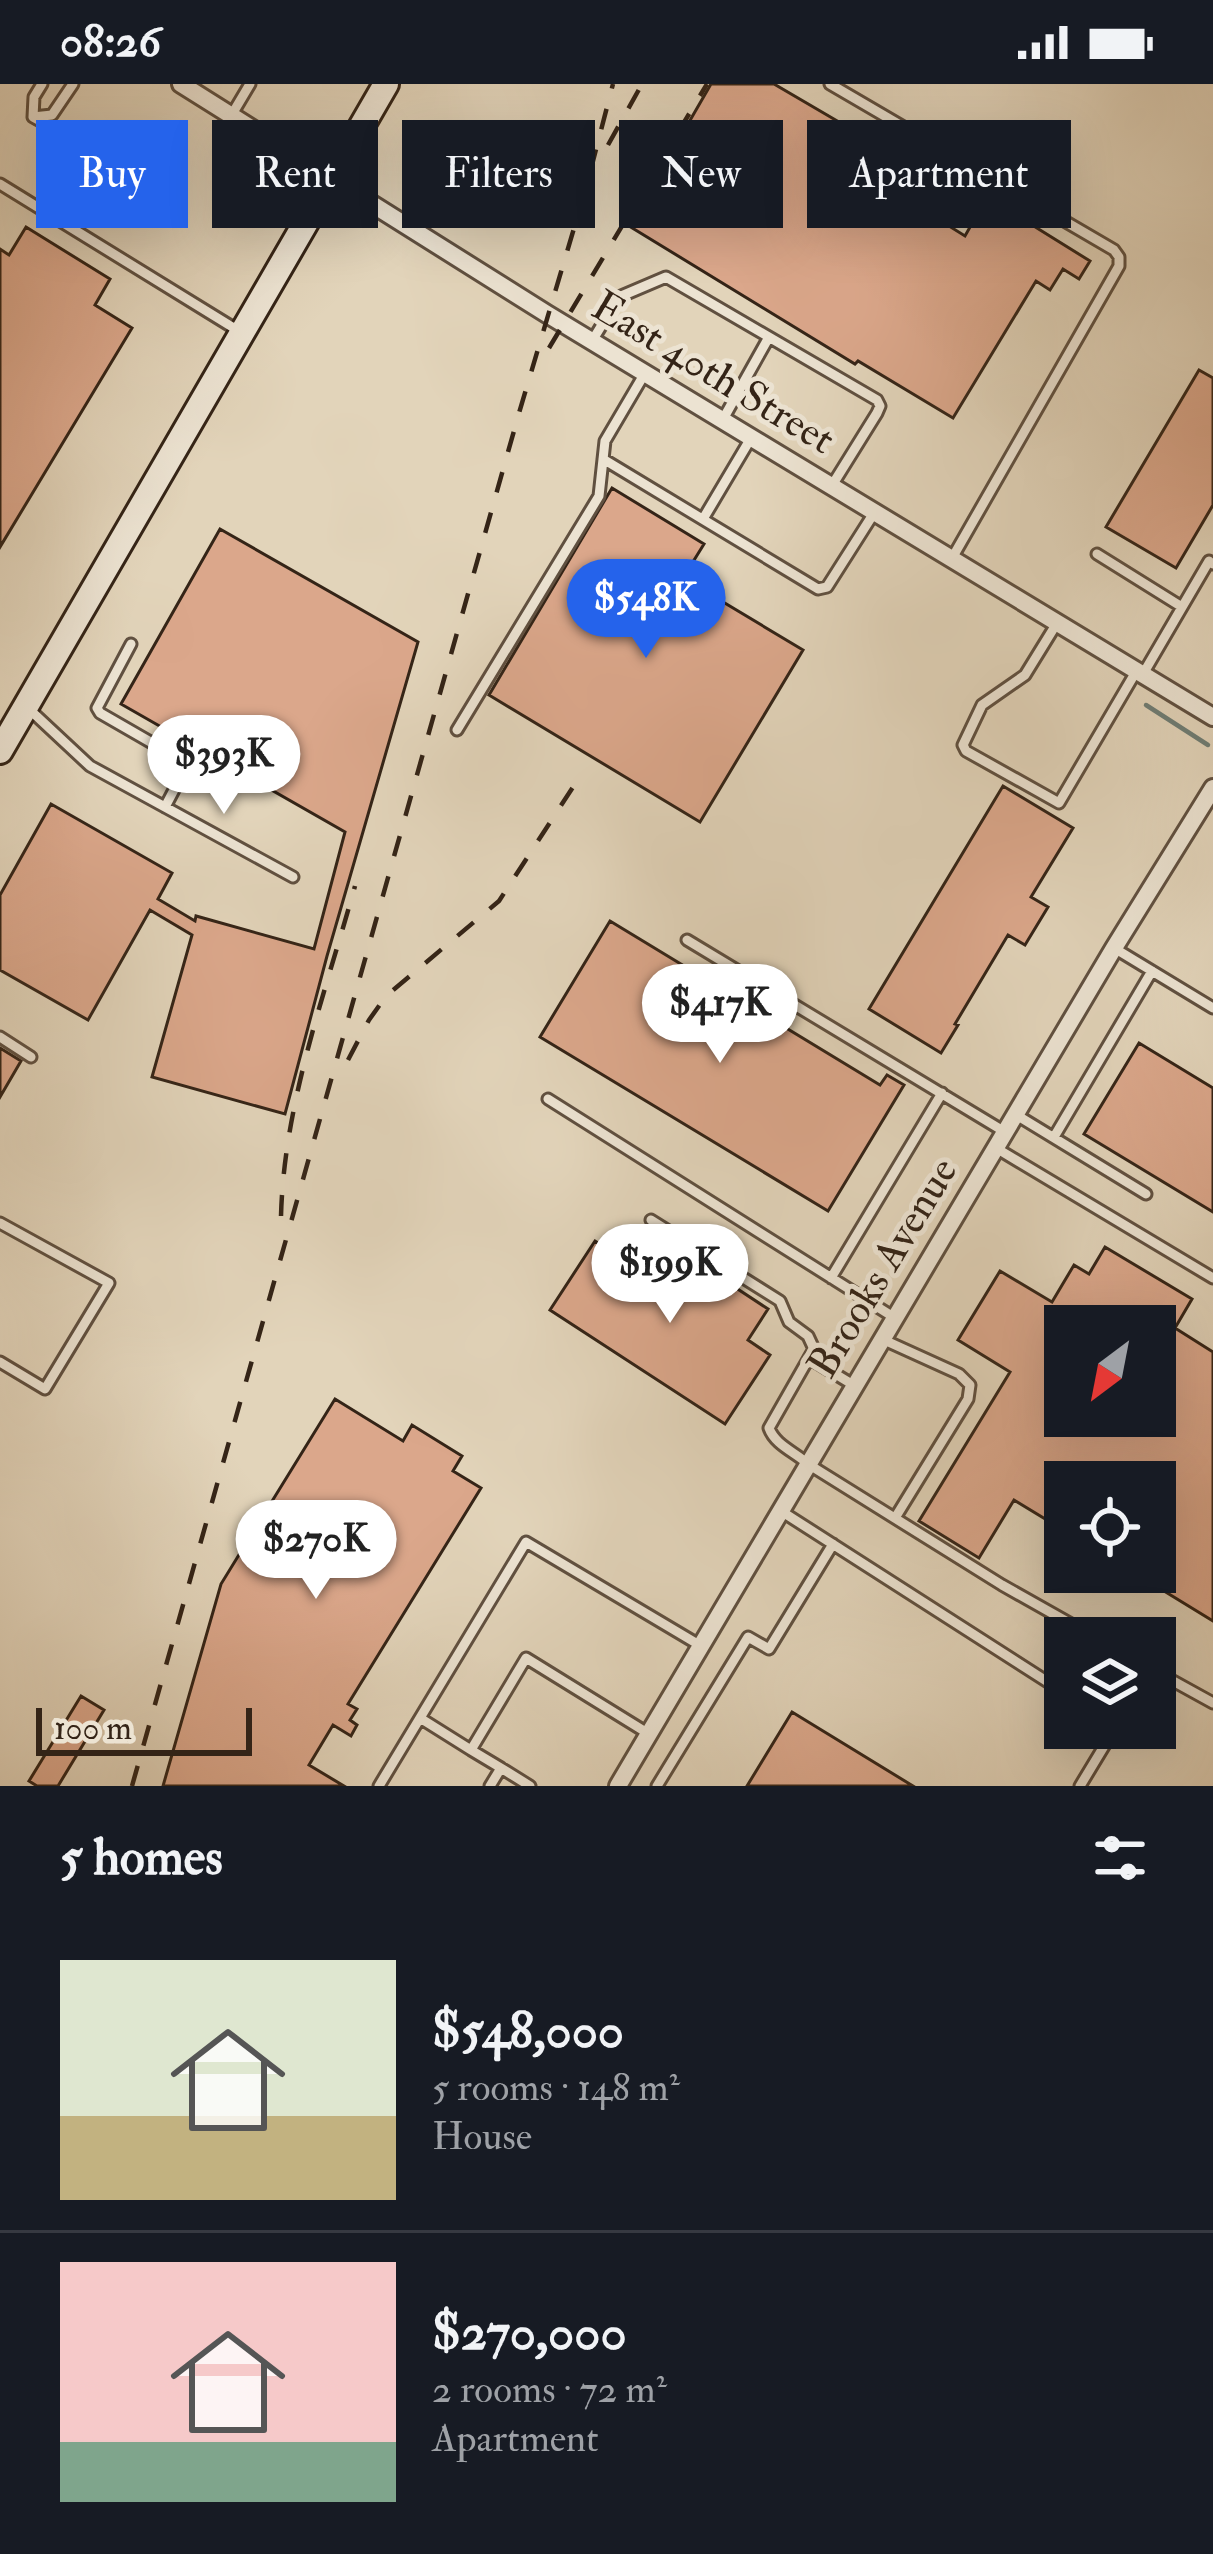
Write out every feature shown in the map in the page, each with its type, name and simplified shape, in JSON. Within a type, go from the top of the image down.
[{"type":"main road","points":[[365,120],[386,84]]},
{"type":"main road","points":[[0,751],[303,228]]},
{"type":"street","name":"East 40th Street","points":[[181,84],[237,120]]},
{"type":"street","name":"East 40th Street","points":[[378,208],[1213,717]]},
{"type":"street","name":"Brooks Avenue","points":[[618,1786],[1114,948],[1210,798]]},
{"type":"lane","points":[[33,117],[34,97],[42,84]]},
{"type":"lane","points":[[33,117],[52,115],[73,84]]},
{"type":"lane","points":[[231,116],[250,84]]},
{"type":"lane","points":[[830,84],[1119,257],[1119,266],[951,560]]},
{"type":"lane","points":[[33,117],[38,120]]},
{"type":"lane","points":[[0,184],[242,333]]},
{"type":"lane","points":[[592,341],[619,297],[666,277],[878,400],[877,413],[831,487]]},
{"type":"lane","points":[[722,421],[770,337]]},
{"type":"lane","points":[[457,730],[599,496],[605,440],[645,373]]},
{"type":"lane","points":[[703,519],[751,438]]},
{"type":"lane","points":[[603,459],[822,590],[874,513]]},
{"type":"lane","points":[[1097,554],[1183,607]]},
{"type":"lane","points":[[1057,623],[1025,675],[982,705],[963,745],[1058,803],[1209,562],[1213,564]]},
{"type":"lane","points":[[131,644],[97,707],[185,762],[165,807]]},
{"type":"lane","points":[[26,706],[90,766],[293,878]]},
{"type":"lane","points":[[687,940],[942,1094],[1000,1140],[1213,1278]]},
{"type":"lane","points":[[1114,948],[1213,1008]]},
{"type":"lane","points":[[1054,1137],[1152,971]]},
{"type":"lane","points":[[0,1037],[31,1057]]},
{"type":"lane","points":[[831,1278],[942,1094]]},
{"type":"lane","points":[[548,1099],[895,1318]]},
{"type":"lane","points":[[1015,1114],[1146,1194]]},
{"type":"lane","points":[[651,1220],[780,1301],[789,1322],[808,1336],[814,1349],[769,1428],[773,1439],[1058,1617]]},
{"type":"lane","points":[[0,1223],[109,1283],[45,1389],[0,1362]]},
{"type":"lane","points":[[882,1339],[959,1374],[970,1385],[968,1399],[895,1518]]},
{"type":"lane","points":[[809,1358],[855,1386]]},
{"type":"lane","points":[[781,1511],[1044,1680]]},
{"type":"lane","points":[[379,1786],[526,1542],[701,1646]]},
{"type":"lane","points":[[657,1786],[748,1637],[769,1649],[833,1544]]},
{"type":"lane","points":[[471,1750],[526,1658],[649,1734]]},
{"type":"lane","points":[[1176,1683],[1213,1703]]},
{"type":"lane","points":[[420,1718],[530,1786]]},
{"type":"lane","points":[[1080,1786],[1102,1749]]},
{"type":"lane","points":[[490,1786],[501,1768]]},
{"type":"building","points":[[711,84],[774,84],[836,120],[807,120],[807,228],[952,228],[965,236],[970,228],[1037,228],[1090,261],[1079,279],[1063,269],[1050,290],[1036,281],[953,418],[632,228],[783,228],[783,120],[690,120]]},
{"type":"building","points":[[26,227],[110,279],[95,305],[132,328],[0,547],[0,249],[9,255]]},
{"type":"building","points":[[1199,370],[1213,378],[1213,505],[1176,568],[1106,527]]},
{"type":"building","points":[[612,488],[704,544],[683,578],[803,650],[700,822],[489,695]]},
{"type":"building","points":[[220,529],[418,642],[285,1114],[152,1077],[192,935],[150,910],[88,1020],[0,970],[0,895],[51,804],[172,873],[158,899],[195,921],[196,916],[314,949],[345,832],[121,704]]},
{"type":"building","points":[[1003,786],[1073,828],[1031,897],[1048,907],[1025,945],[1008,935],[941,1053],[869,1009]]},
{"type":"building","points":[[610,921],[880,1085],[887,1075],[904,1085],[828,1211],[540,1037]]},
{"type":"building","points":[[1139,1043],[1213,1088],[1213,1212],[1084,1134]]},
{"type":"building","points":[[0,1048],[21,1061],[0,1097]]},
{"type":"building","points":[[595,1241],[662,1285],[683,1253],[768,1309],[748,1340],[770,1355],[725,1424],[550,1310]]},
{"type":"building","points":[[1105,1247],[1192,1299],[1176,1326],[1176,1305],[1044,1305],[1044,1437],[1176,1437],[1176,1329],[1213,1352],[1213,1621],[1167,1593],[1176,1593],[1176,1461],[1044,1461],[1044,1518],[1014,1500],[979,1558],[919,1521],[1010,1372],[958,1340],[1000,1271],[1052,1302],[1074,1265],[1089,1274]]},
{"type":"building","points":[[335,1399],[403,1441],[412,1425],[462,1456],[453,1471],[481,1488],[348,1704],[357,1709],[350,1720],[357,1725],[351,1736],[333,1725],[309,1765],[344,1786],[163,1786],[221,1584]]},
{"type":"building","points":[[81,1696],[104,1710],[58,1786],[37,1786],[29,1781]]},
{"type":"building","points":[[792,1712],[913,1786],[747,1786]]},
{"type":"waterway","points":[[1146,705],[1208,745]]},
{"type":"railway","points":[[132,1786],[613,84]]},
{"type":"railway","points":[[608,145],[642,84]]},
{"type":"railway","points":[[549,348],[707,84]]},
{"type":"railway","points":[[348,1060],[386,996],[499,901],[573,787]]},
{"type":"railway","points":[[281,1216],[298,1090],[355,886]]}]
